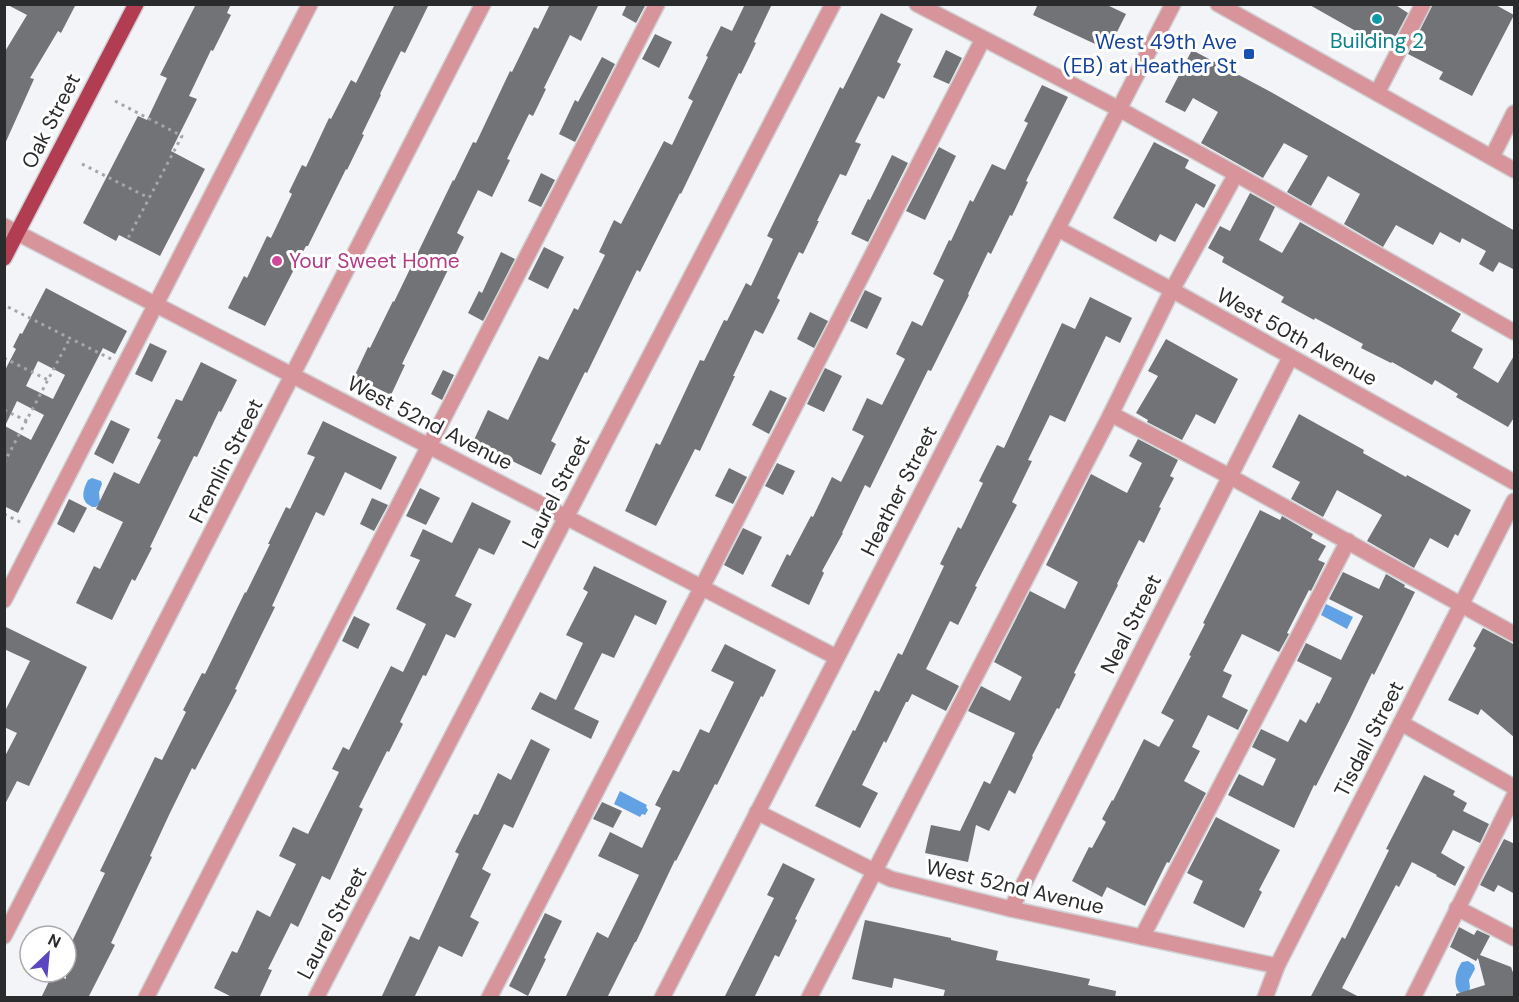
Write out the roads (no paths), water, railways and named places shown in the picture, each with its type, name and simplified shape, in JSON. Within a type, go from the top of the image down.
[{"type":"main road","name":"Oak Street","points":[[4,258],[11,229],[136,4]]},
{"type":"street","points":[[4,600],[310,4]]},
{"type":"street","name":"Fremlin Street","points":[[4,936],[483,4]]},
{"type":"street","points":[[146,998],[657,4]]},
{"type":"street","name":"Laurel Street","points":[[316,998],[833,4]]},
{"type":"street","points":[[917,4],[1119,109],[1515,332]]},
{"type":"street","name":"Heather Street","points":[[662,998],[1173,4]]},
{"type":"street","points":[[1218,4],[1515,170]]},
{"type":"street","points":[[1377,93],[1423,4]]},
{"type":"street","points":[[489,998],[983,39]]},
{"type":"street","points":[[1492,157],[1515,113]]},
{"type":"street","points":[[809,998],[1111,414],[1172,290],[1236,174]]},
{"type":"street","name":"West 52nd Avenue","points":[[11,229],[836,657]]},
{"type":"street","name":"West 50th Avenue","points":[[1058,229],[1172,290],[1515,482]]},
{"type":"street","name":"Neal Street","points":[[1011,909],[1290,358]]},
{"type":"street","points":[[1111,414],[1229,476],[1515,634]]},
{"type":"street","name":"Tisdall Street","points":[[1265,998],[1276,966],[1515,501]]},
{"type":"street","points":[[1142,937],[1348,542]]},
{"type":"street","points":[[1401,723],[1515,787]]},
{"type":"street","points":[[1413,998],[1515,796]]},
{"type":"street","name":"West 52nd Avenue","points":[[757,812],[891,879],[1011,909],[1276,966]]},
{"type":"street","points":[[1457,908],[1515,938]]},
{"type":"water","points":[[92,478],[101,481],[102,484],[99,492],[100,503],[96,507],[87,504],[83,496],[88,480]]},
{"type":"water","points":[[1326,604],[1353,617],[1347,629],[1321,615]]},
{"type":"water","points":[[620,791],[647,805],[648,810],[645,815],[642,814],[640,817],[614,804]]},
{"type":"water","points":[[1468,961],[1474,965],[1475,969],[1469,980],[1469,992],[1460,993],[1456,986],[1458,969],[1462,962]]},
{"type":"place","name":"Building 2","points":[[1377,19]]},
{"type":"place","name":"West 49th Ave (EB) at Heather St","points":[[1249,54]]},
{"type":"place","name":"Your Sweet Home","points":[[277,261]]}]
